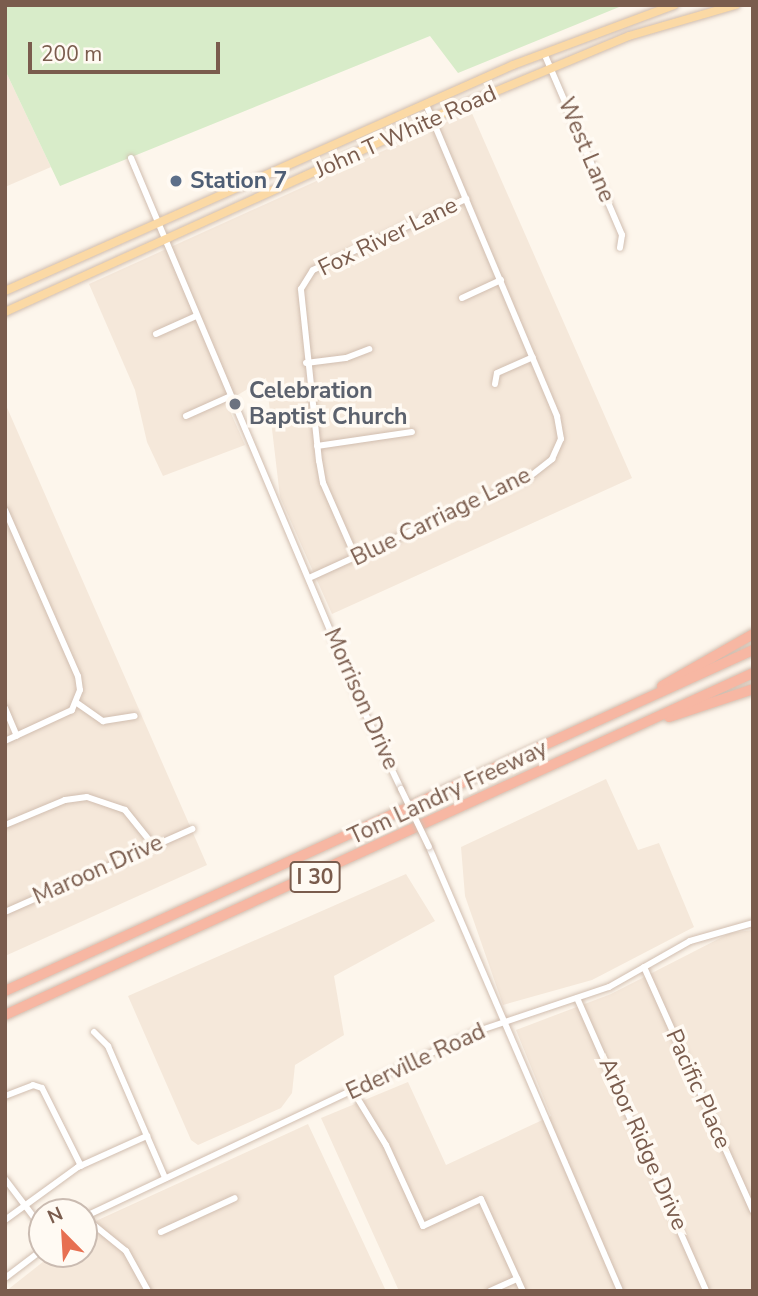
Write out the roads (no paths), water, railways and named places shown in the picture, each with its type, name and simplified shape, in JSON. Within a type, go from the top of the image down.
[{"type":"highway","points":[[612,716],[753,634]]},
{"type":"highway","name":"Tom Landry Freeway","points":[[5,991],[753,650]]},
{"type":"highway","name":"Tom Landry Freeway","points":[[5,1015],[753,673]]},
{"type":"highway","points":[[621,732],[753,690]]},
{"type":"main road","name":"John T White Road","points":[[5,291],[544,52],[674,5]]},
{"type":"main road","name":"John T White Road","points":[[5,312],[432,118],[629,36],[736,5]]},
{"type":"street","name":"West Lane","points":[[544,52],[622,235],[620,248]]},
{"type":"street","points":[[426,104],[533,357],[497,373],[495,384]]},
{"type":"street","name":"Morrison Drive","points":[[131,158],[309,578],[429,847],[620,1291]]},
{"type":"street","name":"Fox River Lane","points":[[356,558],[323,483],[299,299],[313,270],[466,199]]},
{"type":"street","points":[[462,298],[501,280]]},
{"type":"street","points":[[156,334],[197,316]]},
{"type":"street","points":[[306,363],[346,358],[369,349]]},
{"type":"street","name":"Blue Carriage Lane","points":[[309,578],[528,478],[552,459],[560,442],[557,416],[533,357]]},
{"type":"street","points":[[186,416],[231,396]]},
{"type":"street","points":[[317,446],[412,432]]},
{"type":"street","points":[[5,509],[79,676],[78,703],[72,710],[5,741]]},
{"type":"street","points":[[78,703],[103,721],[135,716]]},
{"type":"street","points":[[5,708],[17,736]]},
{"type":"street","points":[[5,825],[65,800],[87,797],[125,810],[154,846]]},
{"type":"street","name":"Maroon Drive","points":[[5,912],[192,829]]},
{"type":"street","name":"Ederville Road","points":[[98,1210],[502,1022],[609,987],[690,941],[753,923]]},
{"type":"street","name":"Pacific Place","points":[[645,967],[753,1211]]},
{"type":"street","name":"Arbor Ridge Drive","points":[[577,998],[706,1291]]},
{"type":"street","points":[[94,1032],[108,1046],[165,1178]]},
{"type":"street","points":[[5,1096],[33,1085],[42,1088],[80,1166]]},
{"type":"street","points":[[353,1091],[386,1145],[423,1226],[481,1199],[523,1291]]},
{"type":"street","points":[[5,1220],[80,1166],[147,1136]]},
{"type":"street","points":[[5,1179],[28,1213]]},
{"type":"street","points":[[161,1232],[235,1198]]},
{"type":"street","points":[[98,1228],[126,1251],[148,1291]]},
{"type":"street","points":[[5,1278],[28,1261]]},
{"type":"street","points":[[490,1291],[517,1279]]},
{"type":"place","name":"Station 7","points":[[176,181]]},
{"type":"place","name":"Celebration Baptist Church","points":[[235,404]]}]
